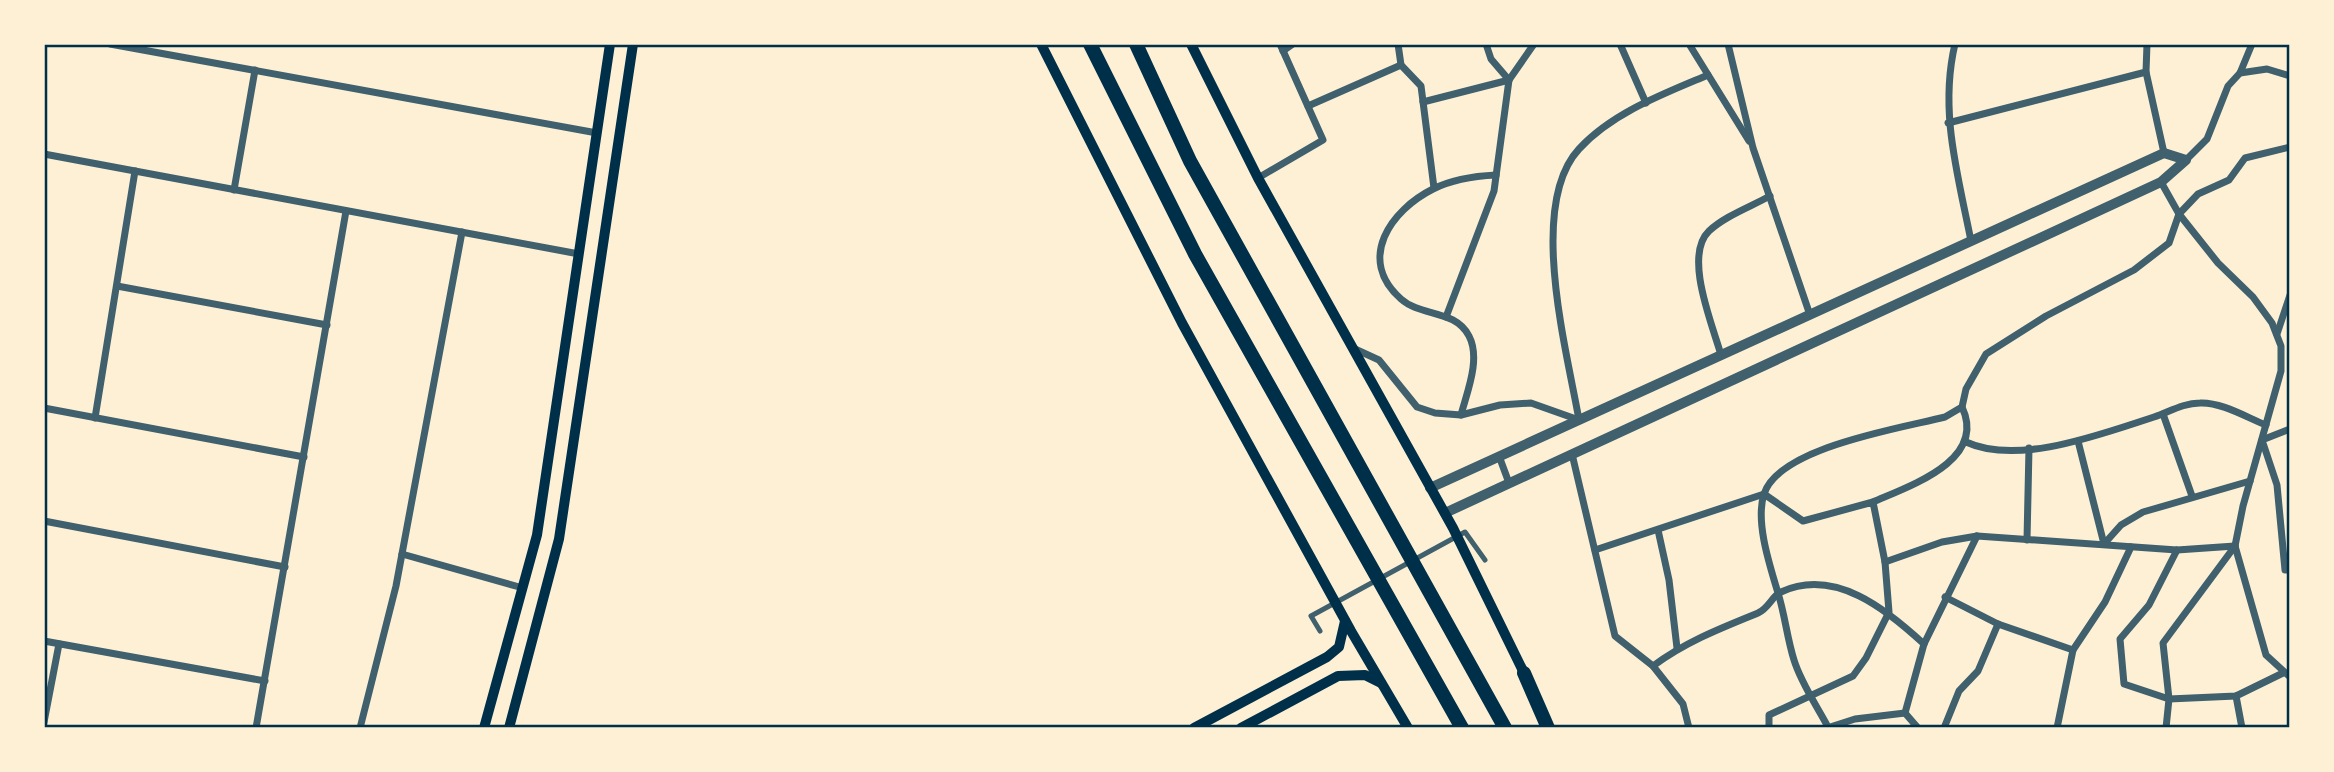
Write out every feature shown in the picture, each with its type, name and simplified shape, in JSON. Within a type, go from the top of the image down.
[{"type":"highway","points":[[1090,44],[1195,254],[1462,728]]},
{"type":"highway","points":[[1136,44],[1190,160],[1505,728]]},
{"type":"highway","points":[[1524,673],[1548,728]]},
{"type":"main road","points":[[484,728],[537,535],[610,44]]},
{"type":"main road","points":[[509,728],[559,539],[632,44]]},
{"type":"main road","points":[[1041,44],[1182,323],[1345,621],[1408,728]]},
{"type":"main road","points":[[1191,44],[1258,178],[1445,513],[1524,673],[1555,728]]},
{"type":"main road","points":[[1194,728],[1327,657],[1339,647],[1345,621]]},
{"type":"main road","points":[[1241,728],[1338,676],[1365,675],[1382,683]]},
{"type":"street","points":[[110,44],[597,133]]},
{"type":"street","points":[[1258,178],[1323,141],[1282,47],[1293,44]]},
{"type":"street","points":[[1398,44],[1401,65],[1421,86],[1434,188]]},
{"type":"street","points":[[1486,44],[1491,60],[1509,80]]},
{"type":"street","points":[[1446,317],[1455,287],[1480,234],[1496,175],[1509,80],[1534,44]]},
{"type":"street","points":[[1620,44],[1646,103]]},
{"type":"street","points":[[1689,44],[1754,148]]},
{"type":"street","points":[[1728,44],[1754,148],[1810,315]]},
{"type":"street","points":[[1955,44],[1949,71],[1948,123],[1971,241]]},
{"type":"street","points":[[2147,44],[2146,72],[2164,153]]},
{"type":"street","points":[[1445,513],[2161,182],[2207,139],[2228,86],[2240,73],[2252,44]]},
{"type":"street","points":[[1308,106],[1401,65]]},
{"type":"street","points":[[2240,73],[2267,69],[2290,76]]},
{"type":"street","points":[[234,190],[255,70]]},
{"type":"street","points":[[1948,123],[2146,72]]},
{"type":"street","points":[[1579,420],[1552,250],[1557,191],[1577,151],[1607,123],[1708,75]]},
{"type":"street","points":[[1423,102],[1509,80]]},
{"type":"street","points":[[1764,494],[1803,521],[1873,502],[1928,478],[1966,442],[1969,422],[1962,407],[1966,389],[1986,354],[2046,316],[2134,270],[2169,243],[2179,214],[2198,194],[2230,180],[2245,158],[2290,147]]},
{"type":"street","points":[[1430,488],[2164,153],[2186,160]]},
{"type":"street","points":[[44,154],[579,254]]},
{"type":"street","points":[[95,418],[135,171]]},
{"type":"street","points":[[1461,415],[1473,375],[1472,340],[1462,324],[1402,300],[1384,278],[1379,250],[1399,211],[1434,188],[1470,177],[1496,175]]},
{"type":"street","points":[[2161,182],[2179,214],[2218,263],[2253,297],[2281,346],[2281,371],[2235,546],[2163,643],[2169,699],[2166,728]]},
{"type":"street","points":[[1721,355],[1698,272],[1700,249],[1707,233],[1770,197]]},
{"type":"street","points":[[256,728],[346,211]]},
{"type":"street","points":[[360,728],[402,554],[462,232]]},
{"type":"street","points":[[117,286],[327,325]]},
{"type":"street","points":[[2277,335],[2287,313],[2290,295]]},
{"type":"street","points":[[1352,348],[1379,360],[1417,407],[1435,413],[1461,415],[1500,405],[1531,403],[1579,420]]},
{"type":"street","points":[[1966,442],[1983,450],[2029,448],[2078,441],[2183,405],[2202,402],[2266,425]]},
{"type":"street","points":[[1595,550],[1764,494],[1778,475],[1814,450],[1945,417],[1962,407]]},
{"type":"street","points":[[44,408],[304,457]]},
{"type":"street","points":[[2163,414],[2192,496]]},
{"type":"street","points":[[2262,440],[2290,429]]},
{"type":"street","points":[[2262,440],[2277,485],[2285,570],[2290,570]]},
{"type":"street","points":[[2078,441],[2104,544]]},
{"type":"street","points":[[2027,540],[2029,448]]},
{"type":"street","points":[[1573,454],[1615,636],[1653,666],[1683,704],[1689,728]]},
{"type":"street","points":[[1499,456],[1509,483]]},
{"type":"street","points":[[2104,544],[2121,525],[2143,512],[2250,481]]},
{"type":"street","points":[[1764,494],[1763,534],[1767,562],[1778,593],[1795,663],[1828,727],[1855,719],[1905,713]]},
{"type":"street","points":[[1769,728],[1769,715],[1853,676],[1866,658],[1889,612],[1885,562],[1873,502]]},
{"type":"street","points":[[44,521],[285,567]]},
{"type":"street","points":[[1658,530],[1669,580],[1677,648]]},
{"type":"street","points":[[1320,631],[1311,616],[1465,532],[1485,560]]},
{"type":"street","points":[[1885,562],[1942,542],[1977,536],[2177,550],[2235,546]]},
{"type":"street","points":[[1905,713],[1924,644],[1977,536]]},
{"type":"street","points":[[2177,550],[2149,605],[2120,639],[2124,684],[2169,699],[2236,696],[2287,675],[2266,655],[2235,546]]},
{"type":"street","points":[[2057,728],[2073,650],[2105,602],[2131,547]]},
{"type":"street","points":[[402,554],[523,588]]},
{"type":"street","points":[[1653,666],[1677,648],[1765,610],[1778,593],[1798,586],[1820,586],[1861,594],[1889,612],[1924,644]]},
{"type":"street","points":[[1945,597],[1998,624],[2073,650]]},
{"type":"street","points":[[1944,728],[1959,691],[1978,671],[1998,624]]},
{"type":"street","points":[[44,641],[265,681]]},
{"type":"street","points":[[44,722],[59,643]]},
{"type":"street","points":[[2236,696],[2242,728]]},
{"type":"street","points":[[1905,713],[1918,728]]}]
